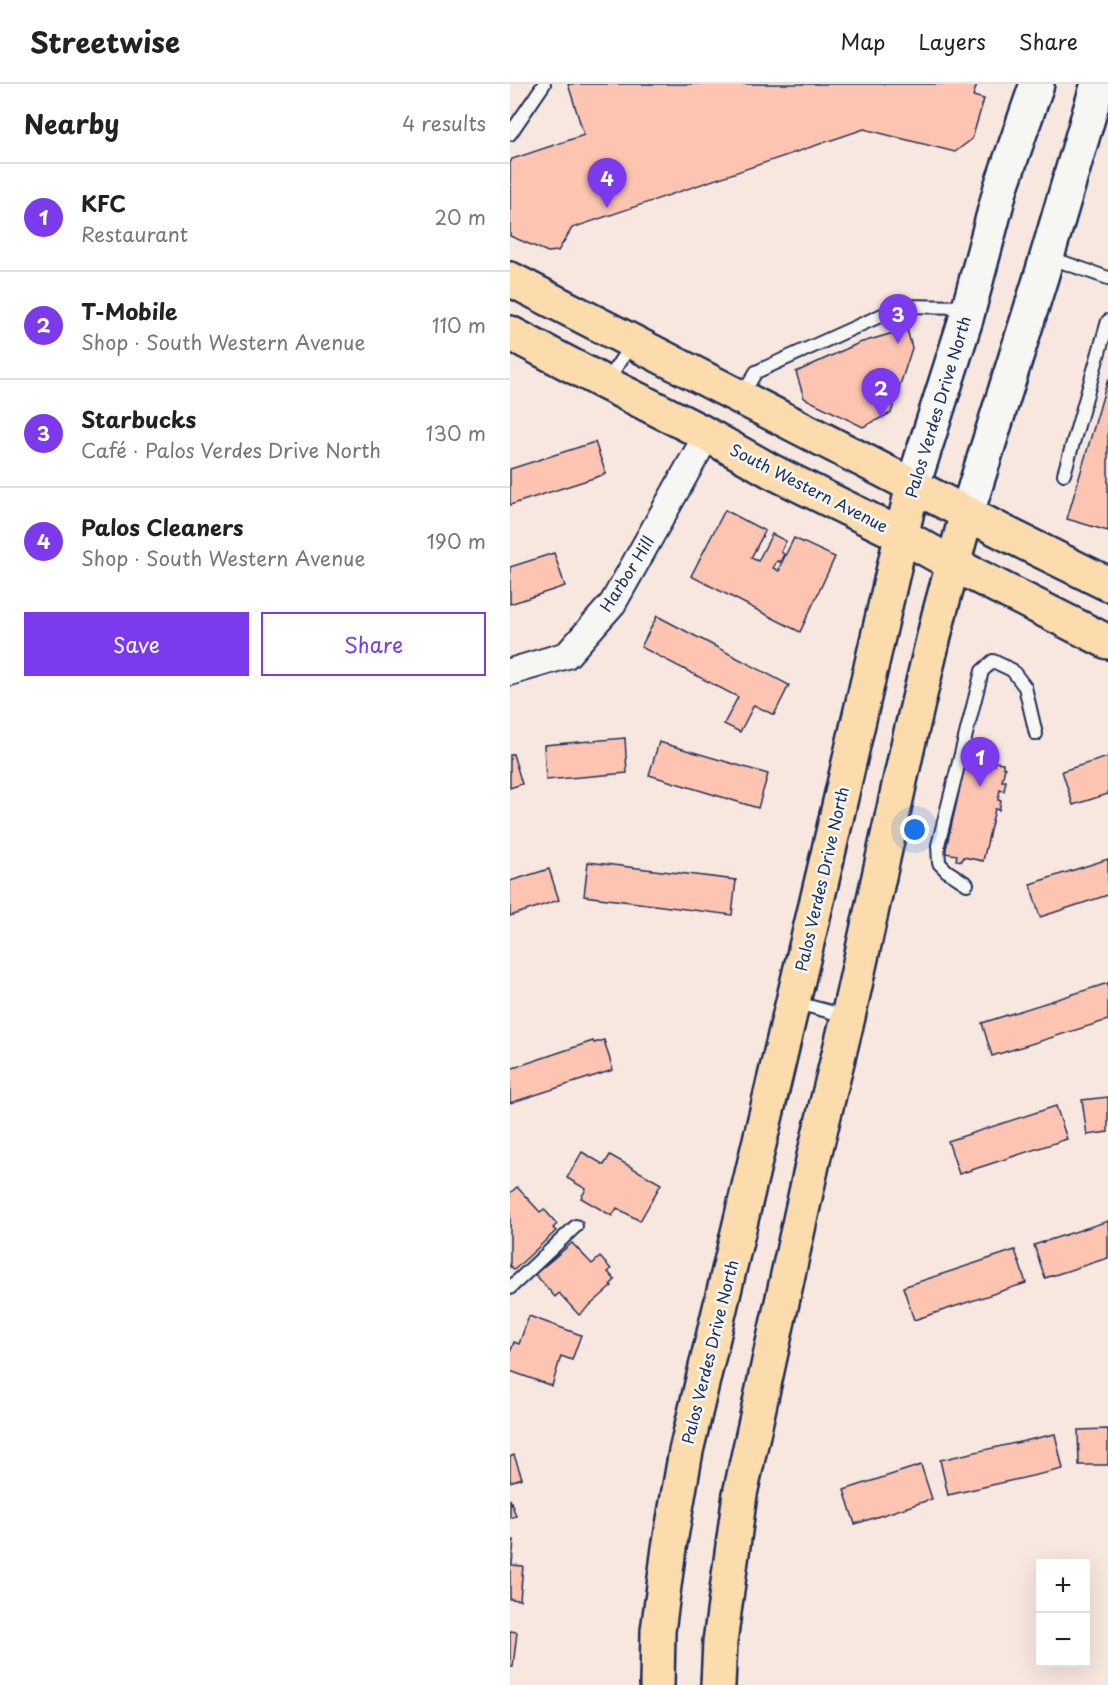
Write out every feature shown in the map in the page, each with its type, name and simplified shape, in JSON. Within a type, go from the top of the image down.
[{"type":"main road","points":[[718,1685],[720,1642],[740,1494],[908,745],[939,615],[967,513],[1098,84]]},
{"type":"main road","name":"Palos Verdes Drive North","points":[[657,1685],[658,1631],[669,1548],[686,1451],[825,867],[901,535],[913,485],[969,307],[1001,187],[1034,85]]},
{"type":"main road","points":[[510,279],[1108,584]]},
{"type":"main road","name":"South Western Avenue","points":[[510,333],[707,435],[771,471],[1108,642]]},
{"type":"street","name":"Harbor Hill","points":[[510,672],[567,655],[613,603],[707,435]]},
{"type":"lane","points":[[510,134],[544,84]]},
{"type":"lane","points":[[1047,257],[1108,278]]},
{"type":"lane","points":[[741,397],[756,372],[902,306],[969,307]]},
{"type":"lane","points":[[1064,474],[1108,321]]},
{"type":"lane","points":[[605,383],[634,342]]},
{"type":"lane","points":[[967,884],[947,871],[939,862],[938,844],[982,671],[993,661],[1012,670],[1025,687],[1036,734]]},
{"type":"lane","points":[[792,1001],[848,1017]]},
{"type":"lane","points":[[510,1288],[576,1226]]},
{"type":"building","points":[[568,84],[977,84],[973,96],[984,99],[972,139],[955,152],[864,129],[572,228],[558,251],[548,252],[510,236],[510,163],[512,159],[584,135]]},
{"type":"building","points":[[907,329],[912,348],[891,413],[863,427],[804,398],[796,372],[859,343]]},
{"type":"building","points":[[1108,379],[1108,531],[1067,519]]},
{"type":"building","points":[[595,442],[606,474],[510,505],[510,469]]},
{"type":"building","points":[[725,510],[765,531],[751,558],[758,561],[772,534],[786,541],[781,552],[784,554],[773,568],[779,571],[794,538],[835,557],[800,632],[691,576]]},
{"type":"building","points":[[554,553],[565,586],[510,604],[510,567]]},
{"type":"building","points":[[657,616],[789,685],[774,715],[754,705],[740,732],[724,724],[738,697],[641,647]]},
{"type":"building","points":[[625,738],[627,773],[546,780],[544,745]]},
{"type":"building","points":[[659,742],[768,774],[758,808],[649,775]]},
{"type":"building","points":[[513,754],[522,784],[510,788],[510,755]]},
{"type":"building","points":[[1108,757],[1108,794],[1073,805],[1062,771]]},
{"type":"building","points":[[966,759],[995,765],[995,762],[1003,763],[1005,768],[1002,781],[1006,781],[1004,791],[1000,790],[999,810],[995,809],[983,861],[963,857],[962,861],[956,860],[957,855],[945,853],[959,792],[954,791],[957,781],[961,782]]},
{"type":"building","points":[[1108,859],[1108,895],[1040,917],[1030,884]]},
{"type":"building","points":[[588,862],[736,880],[732,915],[584,896]]},
{"type":"building","points":[[549,869],[559,900],[510,916],[510,881]]},
{"type":"building","points":[[1108,983],[1108,1020],[992,1056],[982,1023]]},
{"type":"building","points":[[604,1040],[613,1070],[510,1103],[510,1069],[593,1041],[594,1043]]},
{"type":"building","points":[[1108,1097],[1108,1132],[1087,1135],[1082,1100]]},
{"type":"building","points":[[1056,1106],[1067,1139],[959,1174],[948,1141]]},
{"type":"building","points":[[582,1152],[604,1165],[610,1155],[661,1184],[640,1221],[617,1208],[612,1216],[581,1198],[586,1189],[567,1178]]},
{"type":"building","points":[[517,1187],[540,1212],[544,1209],[557,1224],[553,1228],[556,1231],[514,1270],[510,1267],[510,1193]]},
{"type":"building","points":[[1108,1221],[1108,1258],[1045,1278],[1034,1245]]},
{"type":"building","points":[[572,1243],[592,1264],[600,1257],[611,1269],[608,1272],[615,1280],[610,1285],[612,1286],[579,1315],[559,1293],[555,1297],[535,1274]]},
{"type":"building","points":[[1015,1250],[1026,1283],[914,1320],[903,1287]]},
{"type":"building","points":[[529,1316],[581,1335],[572,1360],[561,1356],[552,1386],[510,1371],[510,1353],[514,1342],[519,1344]]},
{"type":"building","points":[[1108,1429],[1108,1465],[1079,1465],[1078,1430]]},
{"type":"building","points":[[1055,1434],[1063,1469],[948,1495],[940,1460]]},
{"type":"building","points":[[514,1455],[522,1478],[510,1482],[510,1457]]},
{"type":"building","points":[[921,1465],[932,1499],[855,1524],[844,1490]]},
{"type":"building","points":[[510,1499],[516,1516],[510,1518]]},
{"type":"building","points":[[510,1540],[514,1540],[512,1565],[523,1566],[520,1600],[510,1599]]},
{"type":"building","points":[[510,1631],[517,1632],[513,1667],[510,1667]]},
{"type":"place","name":"Palos Cleaners","points":[[607,208]]},
{"type":"place","name":"Starbucks","points":[[898,344]]},
{"type":"place","name":"T-Mobile","points":[[881,418]]},
{"type":"place","name":"KFC","points":[[980,787]]}]
